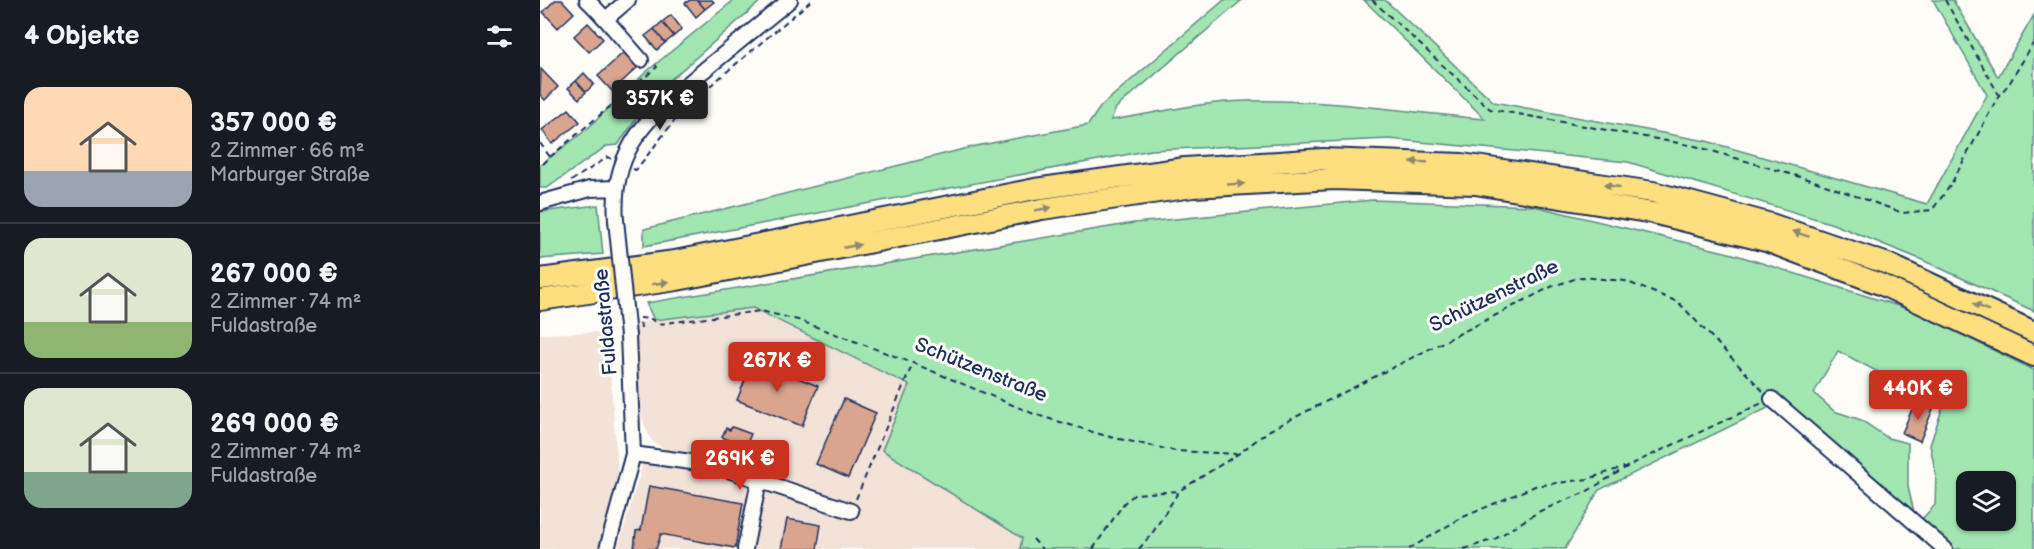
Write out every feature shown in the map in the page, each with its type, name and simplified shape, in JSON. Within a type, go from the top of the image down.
[{"type":"highway","points":[[540,279],[675,261],[1035,189],[1185,168],[1323,159],[1462,164],[1653,192],[1771,224],[1888,264],[2034,332]]},
{"type":"highway","points":[[540,300],[677,280],[1042,209],[1193,187],[1334,179],[1428,182],[1475,184],[1653,213],[1766,241],[1880,284],[2034,356]]},
{"type":"street","points":[[587,0],[607,18],[617,34],[646,59]]},
{"type":"street","points":[[607,18],[628,0]]},
{"type":"street","name":"Fuldastraße","points":[[607,549],[633,454],[628,336],[616,220],[616,188],[622,163],[636,136],[659,107],[790,0]]},
{"type":"street","points":[[540,203],[558,200],[590,189],[616,188]]},
{"type":"street","points":[[1772,399],[1945,549]]},
{"type":"street","points":[[633,454],[712,465],[851,511]]},
{"type":"street","points":[[745,549],[759,481]]},
{"type":"path","points":[[572,180],[608,157],[636,170],[685,107],[812,0]]},
{"type":"path","points":[[1372,0],[1490,109],[1695,146],[1817,182],[1904,213],[1932,210],[1950,186],[1999,95],[2009,84],[2034,42]]},
{"type":"path","points":[[1945,0],[1999,95]]},
{"type":"path","points":[[540,167],[657,67],[646,59]]},
{"type":"path","points":[[540,143],[550,158]]},
{"type":"path","name":"Schützenstraße","points":[[1179,491],[1238,454],[1270,430],[1543,291],[1581,277],[1625,281],[1678,302],[1744,373],[1772,399]]},
{"type":"path","name":"Schützenstraße","points":[[640,318],[651,319],[658,324],[761,311],[798,320],[913,363],[1034,414],[1106,436],[1175,451],[1238,454]]},
{"type":"path","points":[[851,511],[913,363]]},
{"type":"path","points":[[1409,549],[1461,518],[1535,486],[1588,479],[1629,465],[1772,399]]},
{"type":"path","points":[[1464,549],[1495,539],[1538,512],[1586,492],[1629,465]]},
{"type":"path","points":[[1093,549],[1124,503],[1135,494],[1179,491]]},
{"type":"path","points":[[1139,549],[1153,532],[1179,491]]},
{"type":"path","points":[[1033,539],[1041,549]]},
{"type":"shaded area","points":[[753,308],[909,385],[883,450],[1022,538],[1020,549],[618,549],[644,460],[720,474],[746,483],[670,453],[651,440],[642,419],[633,323]]},
{"type":"shaded area","points":[[607,332],[618,474],[604,540],[600,549],[540,549],[540,334]]},
{"type":"green space","points":[[734,0],[762,0],[652,96],[618,145],[607,146],[547,188],[540,188],[540,165],[586,130],[646,72]]},
{"type":"green space","points":[[1224,0],[1242,0],[1116,108],[1111,120],[1213,103],[1247,101],[1336,104],[1485,119],[1364,0],[1385,0],[1494,102],[1706,141],[1927,204],[1987,95],[1933,0],[1953,0],[1998,77],[2034,15],[2034,311],[1920,259],[1833,224],[1628,162],[1389,139],[1151,150],[644,246],[644,229],[976,146],[1088,125],[1101,106]]},
{"type":"green space","points":[[1373,200],[1534,206],[1733,254],[1911,310],[2034,370],[2034,549],[1952,549],[1921,520],[1935,505],[1936,475],[1930,445],[1943,406],[1838,351],[1814,393],[1834,411],[1861,420],[1888,438],[1908,443],[1908,487],[1914,512],[1775,392],[1770,407],[1599,490],[1565,549],[1020,549],[1022,538],[882,450],[909,385],[753,308],[654,320],[646,303],[1134,223]]},
{"type":"green space","points":[[598,205],[603,254],[540,259],[540,212]]},
{"type":"building","points":[[555,0],[562,0],[574,13],[558,28],[543,12]]},
{"type":"building","points":[[697,0],[705,9],[696,17],[685,3]]},
{"type":"building","points":[[697,0],[712,0],[714,2],[705,9]]},
{"type":"building","points":[[671,15],[682,29],[674,36],[662,22]]},
{"type":"building","points":[[662,22],[674,36],[665,43],[654,29]]},
{"type":"building","points":[[588,23],[603,39],[589,52],[574,36]]},
{"type":"building","points":[[654,29],[665,43],[657,50],[645,36]]},
{"type":"building","points":[[625,51],[639,66],[612,91],[598,76]]},
{"type":"building","points":[[541,69],[558,87],[545,100],[540,95]]},
{"type":"building","points":[[584,73],[594,84],[586,92],[576,81]]},
{"type":"building","points":[[576,81],[586,92],[579,99],[568,88]]},
{"type":"building","points":[[569,109],[580,122],[552,144],[542,130]]},
{"type":"building","points":[[753,360],[818,386],[802,426],[737,400]]},
{"type":"building","points":[[844,399],[876,413],[848,478],[816,464]]},
{"type":"building","points":[[1915,402],[1933,409],[1920,441],[1902,433]]},
{"type":"building","points":[[732,427],[751,434],[745,448],[722,437],[726,428],[730,430]]},
{"type":"building","points":[[649,486],[743,503],[735,548],[661,534],[656,549],[634,549],[636,531],[641,530]]},
{"type":"building","points":[[787,519],[821,525],[817,549],[781,549]]}]
